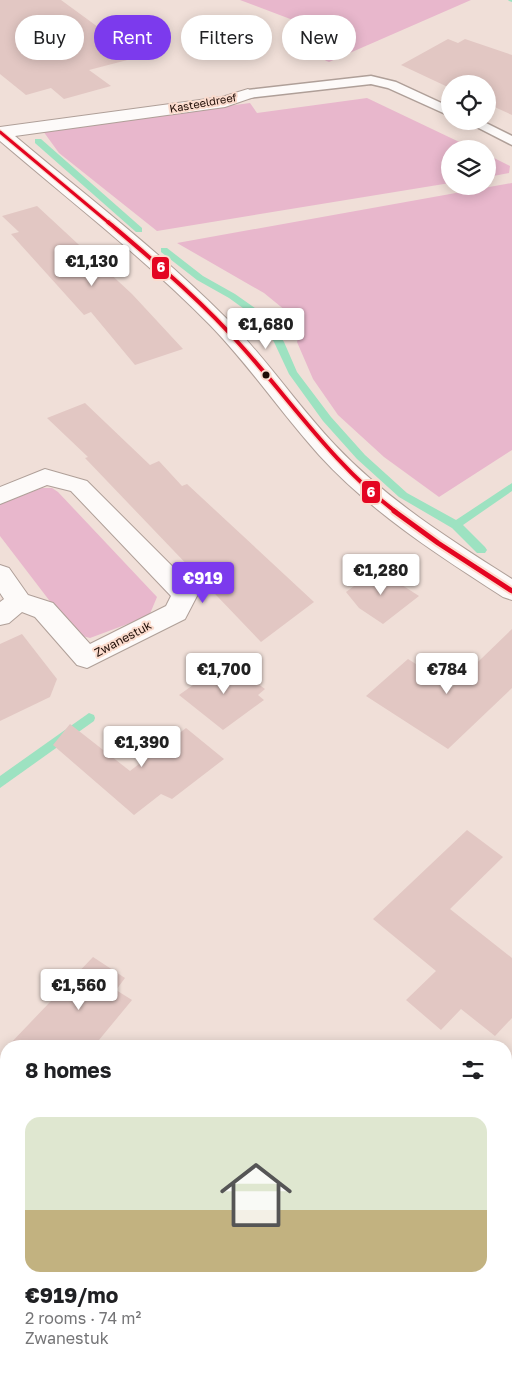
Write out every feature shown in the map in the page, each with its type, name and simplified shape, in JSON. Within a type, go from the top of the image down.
[{"type":"street","name":"Kasteeldreef","points":[[0,129],[225,102],[248,94]]},
{"type":"street","points":[[0,129],[218,321],[327,450],[365,487],[419,531],[512,591]]},
{"type":"street","name":"Zwanestuk","points":[[0,496],[45,477],[79,486],[185,594],[176,612],[87,658],[44,610],[10,609],[0,574]]},
{"type":"lane","points":[[248,94],[371,80],[392,85],[441,108]]},
{"type":"lane","points":[[490,130],[512,140]]},
{"type":"shaded area","points":[[240,0],[471,0],[356,50],[356,15],[282,16]]},
{"type":"shaded area","points":[[367,98],[455,140],[441,140],[441,184],[157,231],[59,153],[43,131],[250,103],[257,113]]},
{"type":"shaded area","points":[[496,159],[510,166],[509,173],[496,175]]},
{"type":"shaded area","points":[[512,183],[512,450],[439,497],[384,457],[338,415],[313,379],[297,342],[302,324],[264,293],[177,243],[445,195],[496,195],[496,186]]},
{"type":"shaded area","points":[[42,488],[52,488],[58,492],[157,597],[149,616],[90,638],[75,634],[0,536],[0,504]]},
{"type":"building","points":[[0,0],[61,0],[82,15],[15,15],[15,60],[84,60],[84,17],[94,24],[94,60],[127,60],[89,70],[111,86],[64,99],[51,88],[26,95],[0,74]]},
{"type":"building","points":[[448,39],[458,43],[465,39],[512,55],[512,115],[496,108],[496,75],[441,75],[441,84],[401,65]]},
{"type":"building","points":[[37,206],[132,294],[183,349],[135,365],[91,312],[84,315],[11,234],[19,232],[2,216]]},
{"type":"building","points":[[85,403],[150,465],[159,461],[182,486],[187,484],[314,602],[261,642],[85,458],[88,457],[47,418]]},
{"type":"building","points":[[377,569],[419,596],[383,624],[359,608],[346,592]]},
{"type":"building","points":[[512,629],[512,688],[448,749],[366,696],[408,659],[452,687]]},
{"type":"building","points":[[22,634],[57,679],[50,697],[0,721],[0,644]]},
{"type":"building","points":[[227,661],[265,689],[258,695],[264,700],[223,730],[179,695]]},
{"type":"building","points":[[70,724],[130,771],[186,728],[224,759],[172,799],[161,794],[134,815],[53,745]]},
{"type":"building","points":[[467,830],[503,857],[450,909],[512,958],[512,1018],[495,1036],[461,1009],[441,1030],[406,1000],[436,971],[373,919]]},
{"type":"building","points":[[93,957],[125,978],[116,990],[132,1000],[99,1040],[14,1040]]},
{"type":"waterway","points":[[38,141],[139,230]]},
{"type":"waterway","points":[[164,250],[200,278],[232,296],[265,319],[279,342],[292,372],[327,419],[361,457],[403,495],[456,525]]},
{"type":"waterway","points":[[456,525],[512,486]]},
{"type":"waterway","points":[[456,525],[481,550]]},
{"type":"waterway","points":[[0,783],[89,718]]},
{"type":"transit line","name":"6","points":[[0,132],[138,247],[217,320],[246,351],[327,449],[369,490],[391,509],[438,543],[512,591]]}]
